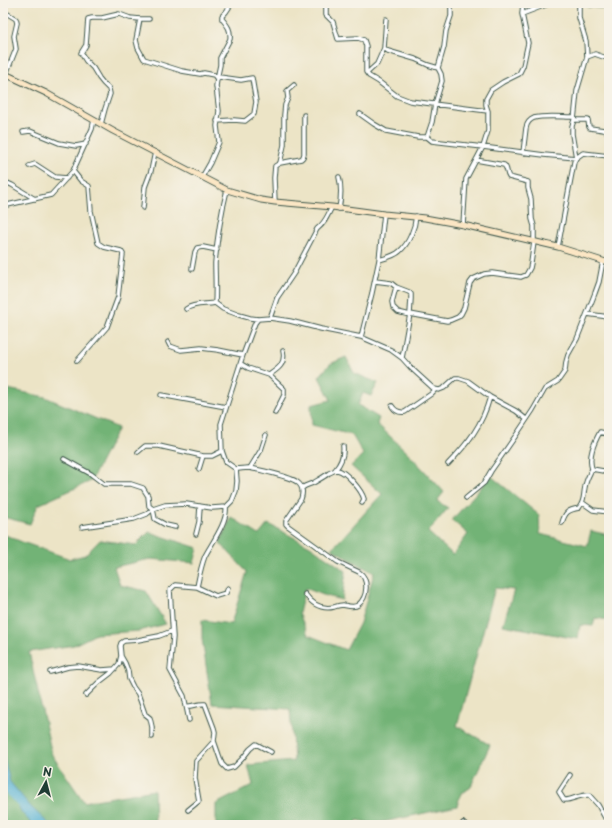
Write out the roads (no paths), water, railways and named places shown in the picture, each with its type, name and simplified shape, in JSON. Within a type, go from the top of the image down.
[{"type":"street","points":[[202,176],[210,163],[219,142],[217,120],[219,111],[216,86],[220,58],[230,40],[230,31],[222,19],[222,16],[232,3]]},
{"type":"street","points":[[326,3],[326,15],[333,22],[338,39],[358,38],[364,40],[366,46],[366,72],[369,76],[397,96],[410,101],[488,111]]},
{"type":"street","points":[[427,137],[442,81],[438,68],[453,3]]},
{"type":"street","points":[[462,225],[465,182],[468,173],[483,147],[488,130],[488,111],[486,99],[492,90],[503,82],[519,74],[523,66],[528,43],[522,14],[523,3]]},
{"type":"street","points":[[522,14],[551,3]]},
{"type":"street","points":[[558,247],[576,158],[572,126],[577,91],[587,57],[586,41],[579,18],[579,3]]},
{"type":"street","points":[[3,11],[16,19],[17,23],[14,36],[16,49],[5,74],[46,93],[113,131],[227,190],[261,200],[275,202],[416,216],[558,247],[609,263]]},
{"type":"street","points":[[101,124],[110,94],[109,89],[99,78],[93,68],[86,62],[81,53],[86,44],[88,20],[92,18],[102,18],[119,14],[130,18],[149,19]]},
{"type":"street","points":[[140,19],[136,40],[138,48],[144,59],[182,71],[200,74],[204,73],[214,76],[217,79]]},
{"type":"street","points":[[367,73],[377,64],[384,48],[386,19]]},
{"type":"street","points":[[384,48],[388,51],[438,68]]},
{"type":"street","points":[[587,57],[595,54],[609,59]]},
{"type":"street","points":[[217,79],[219,77],[241,80],[252,78],[256,102],[254,114],[245,121],[217,120]]},
{"type":"street","points":[[280,163],[284,145],[284,115],[285,105],[288,98],[287,91],[294,85]]},
{"type":"street","points":[[360,114],[386,131],[418,137],[427,137],[432,141],[523,153],[576,158],[583,153],[609,156]]},
{"type":"street","points":[[275,202],[275,166],[280,163],[300,159],[304,154],[304,115]]},
{"type":"street","points":[[523,153],[527,124],[534,118],[553,117],[588,120],[590,128],[604,130],[609,133]]},
{"type":"street","points":[[3,206],[51,195],[73,171],[86,144],[94,120]]},
{"type":"street","points":[[23,132],[30,131],[59,143],[76,146],[86,144]]},
{"type":"street","points":[[143,208],[145,187],[151,172],[155,152]]},
{"type":"street","points":[[396,287],[392,302],[393,307],[398,312],[447,321],[455,319],[461,314],[473,279],[484,274],[492,273],[521,277],[526,275],[530,268],[534,242],[534,226],[528,182],[509,177],[506,167],[503,164],[476,160]]},
{"type":"street","points":[[29,166],[35,164],[55,177],[67,178]]},
{"type":"street","points":[[73,171],[81,181],[89,186],[91,211],[98,243],[104,247],[121,251],[123,254],[118,297],[107,327],[77,361]]},
{"type":"street","points":[[339,177],[341,194],[339,209]]},
{"type":"street","points":[[3,181],[34,199]]},
{"type":"street","points":[[215,303],[215,264],[220,219],[227,190]]},
{"type":"street","points":[[270,318],[277,298],[294,273],[317,229],[326,220],[332,207]]},
{"type":"street","points":[[361,337],[379,260],[384,214]]},
{"type":"street","points":[[379,260],[392,256],[400,251],[415,227],[416,216]]},
{"type":"street","points":[[192,270],[197,248],[203,247],[217,250]]},
{"type":"street","points":[[466,498],[484,483],[491,470],[545,389],[558,381],[565,371],[568,355],[577,339],[598,282],[603,261]]},
{"type":"street","points":[[375,281],[391,283],[411,294],[412,299],[410,314],[402,358]]},
{"type":"street","points":[[186,309],[190,306],[215,303],[223,309],[239,315],[258,319],[270,318],[290,321],[361,337],[391,350],[402,358],[434,389],[439,390],[444,388],[455,378],[459,378],[468,381],[490,397],[516,411],[526,419]]},
{"type":"street","points":[[586,314],[609,317]]},
{"type":"street","points":[[258,319],[255,323],[243,355],[221,424],[222,451],[226,462],[236,469],[250,468],[288,478],[297,482],[302,488],[301,499],[286,520],[286,524],[338,562],[362,574],[365,579],[366,590],[358,606],[354,607],[341,605],[328,608],[320,607],[313,604],[305,594]]},
{"type":"street","points":[[168,342],[170,346],[181,350],[201,348],[243,355]]},
{"type":"street","points":[[268,375],[279,369],[283,362],[283,351]]},
{"type":"street","points":[[241,364],[268,375],[284,389],[284,395],[274,413]]},
{"type":"street","points":[[392,406],[396,412],[405,412],[431,394],[434,389]]},
{"type":"street","points":[[161,394],[226,407]]},
{"type":"street","points":[[448,464],[468,443],[476,431],[486,410],[490,397]]},
{"type":"street","points":[[562,523],[564,515],[570,510],[579,508],[583,503],[587,478],[592,468],[591,453],[597,437],[600,432],[609,434]]},
{"type":"street","points":[[250,468],[261,450],[266,435]]},
{"type":"street","points":[[138,452],[146,446],[158,446],[203,456],[212,456],[222,451]]},
{"type":"street","points":[[302,488],[306,484],[314,482],[335,470],[340,462],[343,446]]},
{"type":"street","points":[[199,469],[203,456]]},
{"type":"street","points":[[64,459],[91,474],[104,484],[131,484],[143,488],[148,496],[149,506],[153,509],[155,519],[166,525],[175,527]]},
{"type":"street","points":[[592,468],[609,472]]},
{"type":"street","points":[[82,527],[134,519],[164,505],[186,504],[212,508],[226,507],[232,501],[236,491],[236,469]]},
{"type":"street","points":[[335,470],[339,470],[357,487],[364,496],[362,503]]},
{"type":"street","points":[[583,503],[593,510],[609,512]]},
{"type":"street","points":[[196,534],[199,522],[200,506]]},
{"type":"street","points":[[197,587],[203,561],[223,523],[227,512],[226,507]]},
{"type":"street","points":[[189,720],[184,696],[170,670],[173,637],[170,590],[175,585],[197,587],[216,596],[226,593],[228,588]]},
{"type":"street","points":[[214,601],[216,596]]},
{"type":"street","points":[[86,695],[119,664],[121,656],[121,643],[124,641],[159,636],[172,631]]},
{"type":"street","points":[[121,656],[125,663],[129,679],[138,694],[145,714],[150,718],[152,737]]},
{"type":"street","points":[[50,672],[78,666],[102,670],[115,669]]},
{"type":"street","points":[[186,706],[203,703],[205,704],[214,728],[214,741],[222,764],[227,769],[234,768],[256,744],[271,752]]},
{"type":"street","points":[[188,810],[199,801],[195,778],[196,761],[214,741]]},
{"type":"street","points":[[570,775],[559,792],[564,800],[589,795],[598,805],[609,825]]},
{"type":"water","points":[[3,754],[10,782],[31,807],[50,825],[33,825],[22,813],[3,777]]},
{"type":"waterway","points":[[3,785],[19,803]]}]
